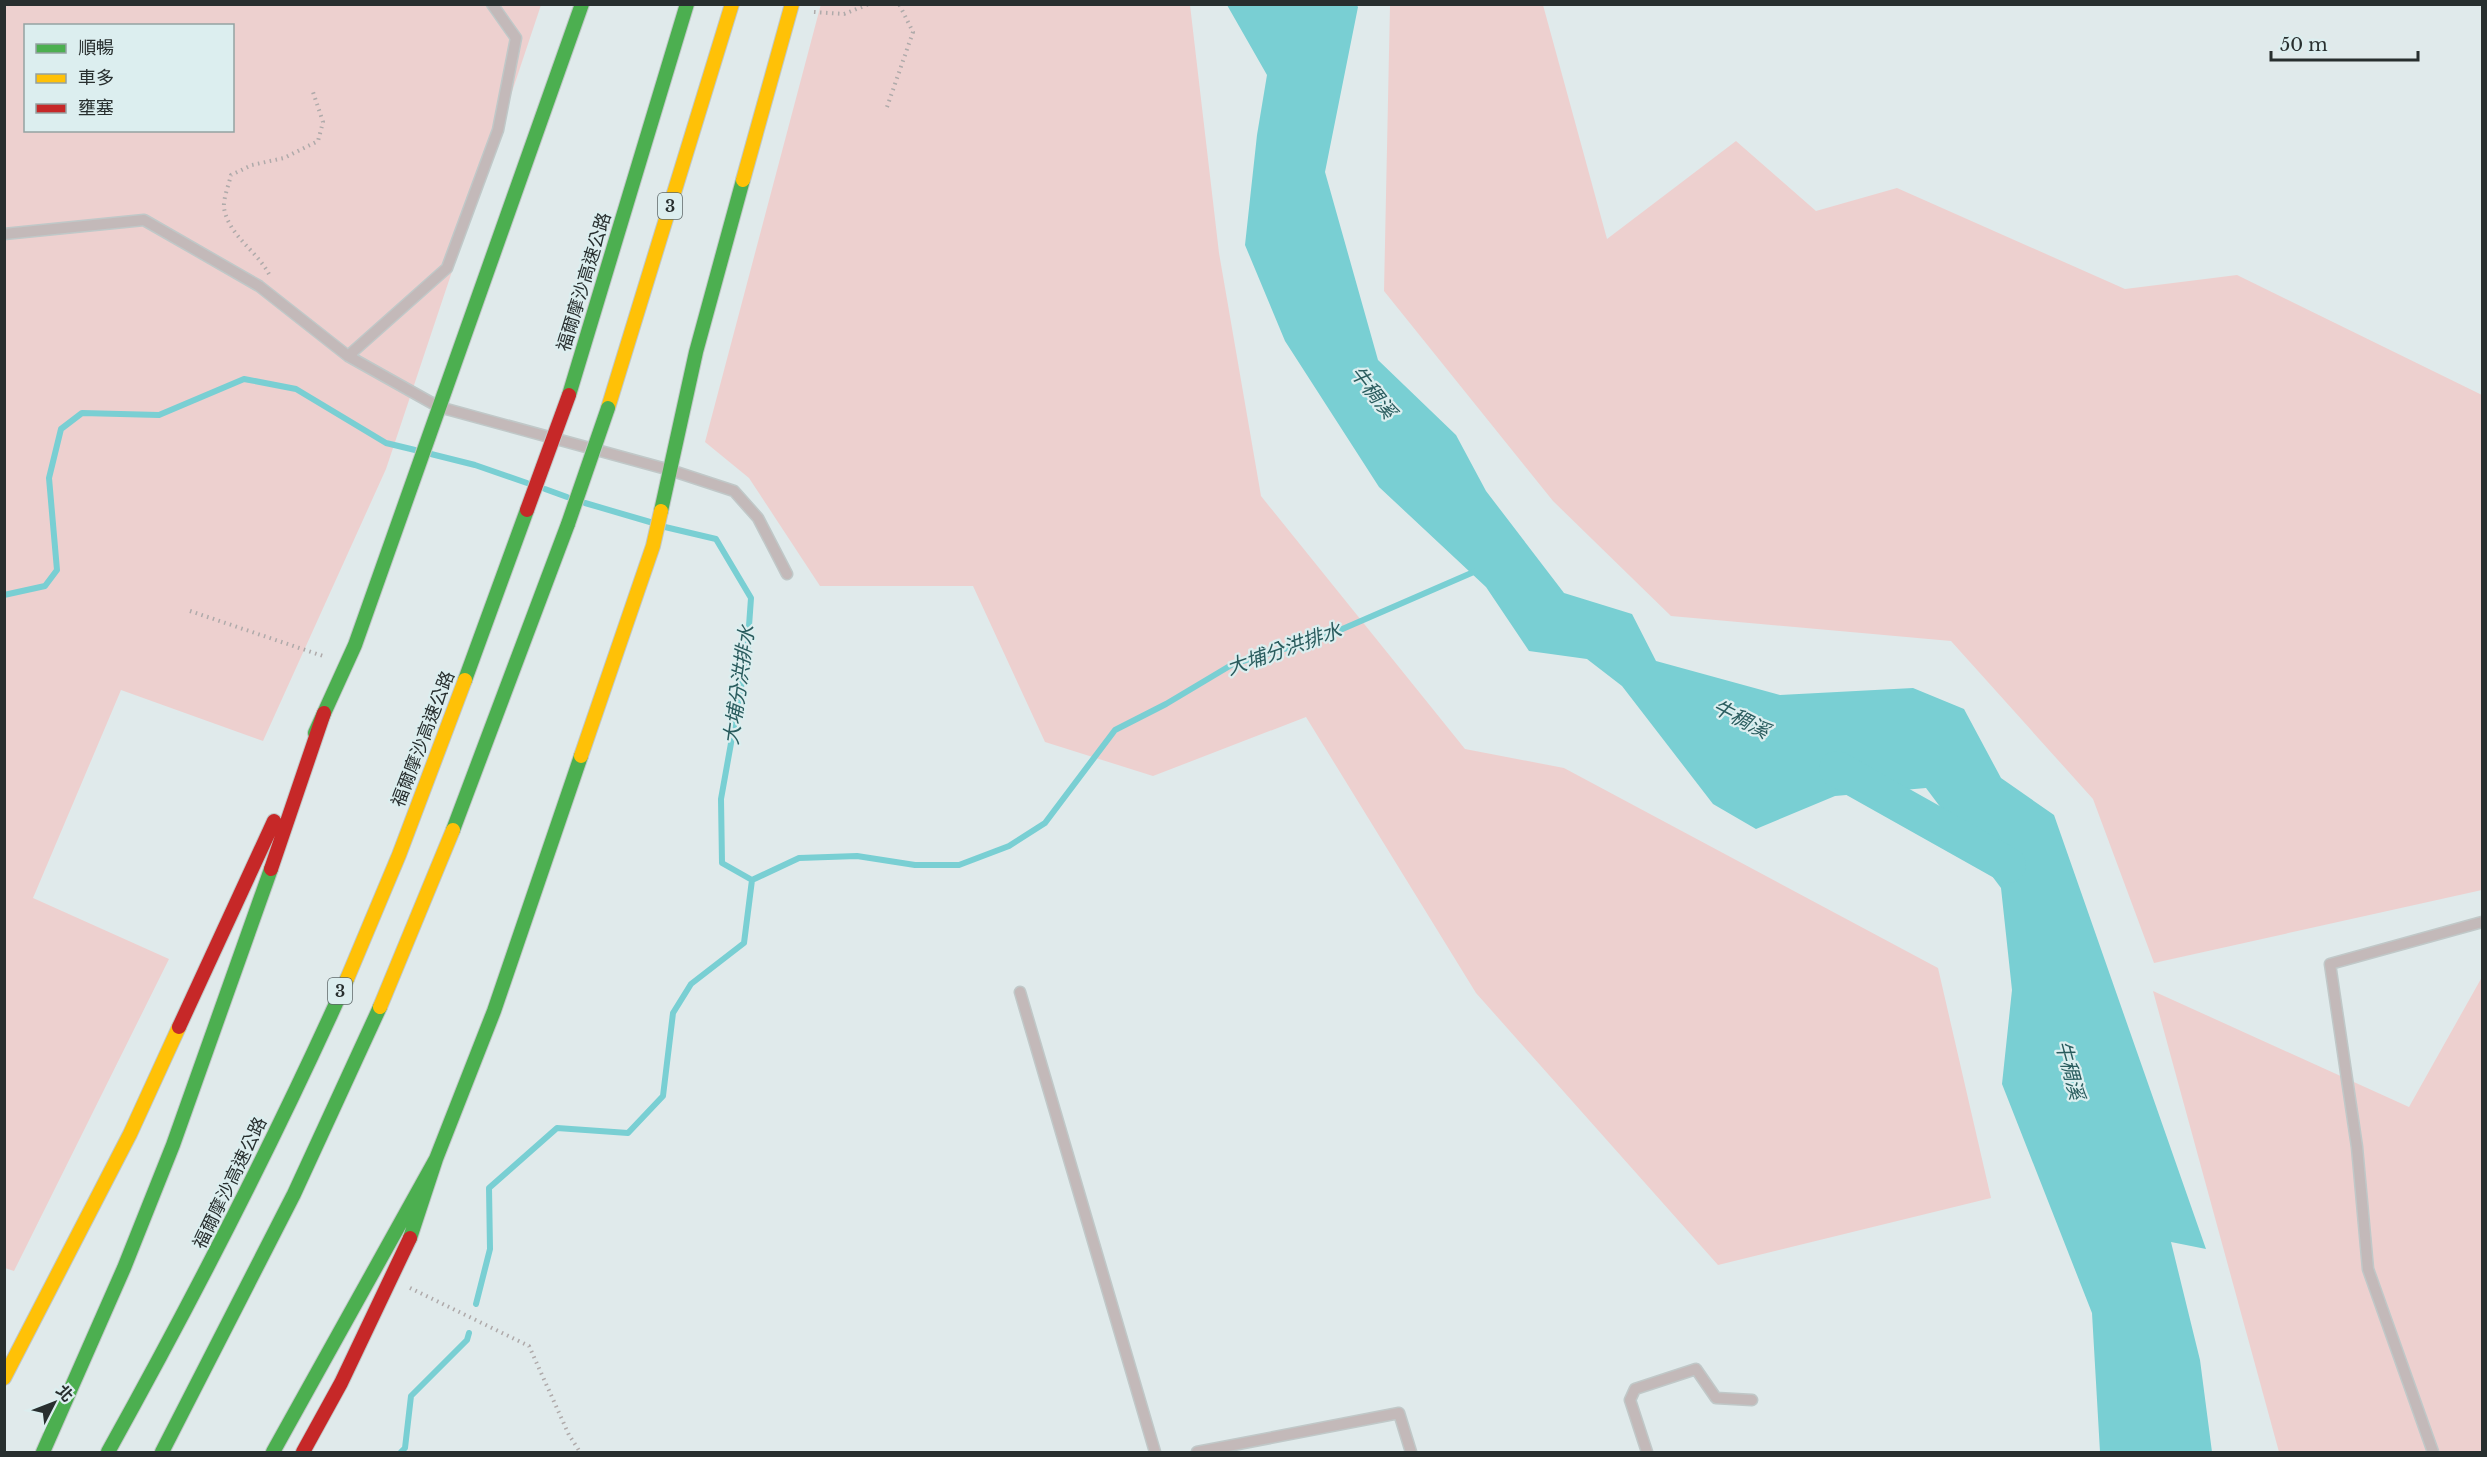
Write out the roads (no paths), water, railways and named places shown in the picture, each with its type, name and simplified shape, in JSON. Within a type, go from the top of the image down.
[{"type":"main road","points":[[4,1378],[130,1134],[356,645],[582,4]]},
{"type":"main road","name":"福爾摩沙高速公路","points":[[108,1452],[186,1314],[306,1068],[378,905],[450,722],[568,395],[687,4]]},
{"type":"main road","name":"3","points":[[162,1452],[224,1333],[336,1106],[416,922],[568,524],[608,408],[732,4]]},
{"type":"main road","points":[[303,1452],[341,1383],[412,1233],[436,1158],[494,1011],[649,557],[696,352],[792,4]]},
{"type":"main road","points":[[43,1452],[98,1330],[150,1205],[237,968],[324,713]]},
{"type":"main road","points":[[273,1452],[359,1297],[393,1230],[436,1158]]},
{"type":"lane","points":[[348,356],[447,268],[498,130],[516,38],[492,4]]},
{"type":"lane","points":[[4,234],[144,220],[259,286],[348,356],[439,407],[670,470],[734,491],[758,518],[787,574]]},
{"type":"lane","points":[[2433,1452],[2368,1269],[2357,1147],[2330,964],[2482,922]]},
{"type":"lane","points":[[1020,992],[1155,1452]]},
{"type":"lane","points":[[1647,1452],[1630,1400],[1635,1389],[1696,1369],[1716,1398],[1752,1400]]},
{"type":"lane","points":[[1197,1452],[1399,1413],[1411,1452]]},
{"type":"water","points":[[1356,4],[1358,7],[1325,172],[1378,360],[1456,435],[1486,491],[1564,593],[1632,614],[1656,661],[1780,695],[1913,688],[1964,709],[2001,778],[2054,815],[2206,1249],[2171,1242],[2200,1360],[2212,1452],[2100,1452],[2092,1313],[2002,1084],[2012,990],[2001,888],[1926,788],[1835,796],[1756,829],[1713,804],[1622,686],[1587,659],[1529,651],[1486,587],[1379,487],[1285,341],[1245,245],[1257,135],[1267,75],[1227,5]]},
{"type":"waterway","name":"大埔分洪排水","points":[[4,595],[45,586],[57,570],[49,478],[61,429],[82,413],[159,415],[244,379],[296,389],[386,443],[415,450]]},
{"type":"waterway","name":"大埔分洪排水","points":[[431,454],[475,465],[527,483]]},
{"type":"waterway","name":"大埔分洪排水","points":[[545,489],[567,497]]},
{"type":"waterway","name":"大埔分洪排水","points":[[585,503],[650,522]]},
{"type":"waterway","name":"大埔分洪排水","points":[[665,527],[716,539],[751,598],[747,654],[721,799],[722,863],[752,880],[799,858],[857,856],[915,865],[959,865],[1009,846],[1045,823],[1115,730],[1166,704],[1233,664],[1324,637],[1476,571]]},
{"type":"waterway","name":"牛稠溪","points":[[1837,769],[2008,865]]},
{"type":"waterway","points":[[476,1304],[490,1249],[489,1188],[557,1128],[628,1133],[663,1096],[673,1013],[691,984],[744,943],[752,880]]},
{"type":"waterway","points":[[401,1452],[405,1448],[411,1396],[467,1340],[469,1333]]}]
